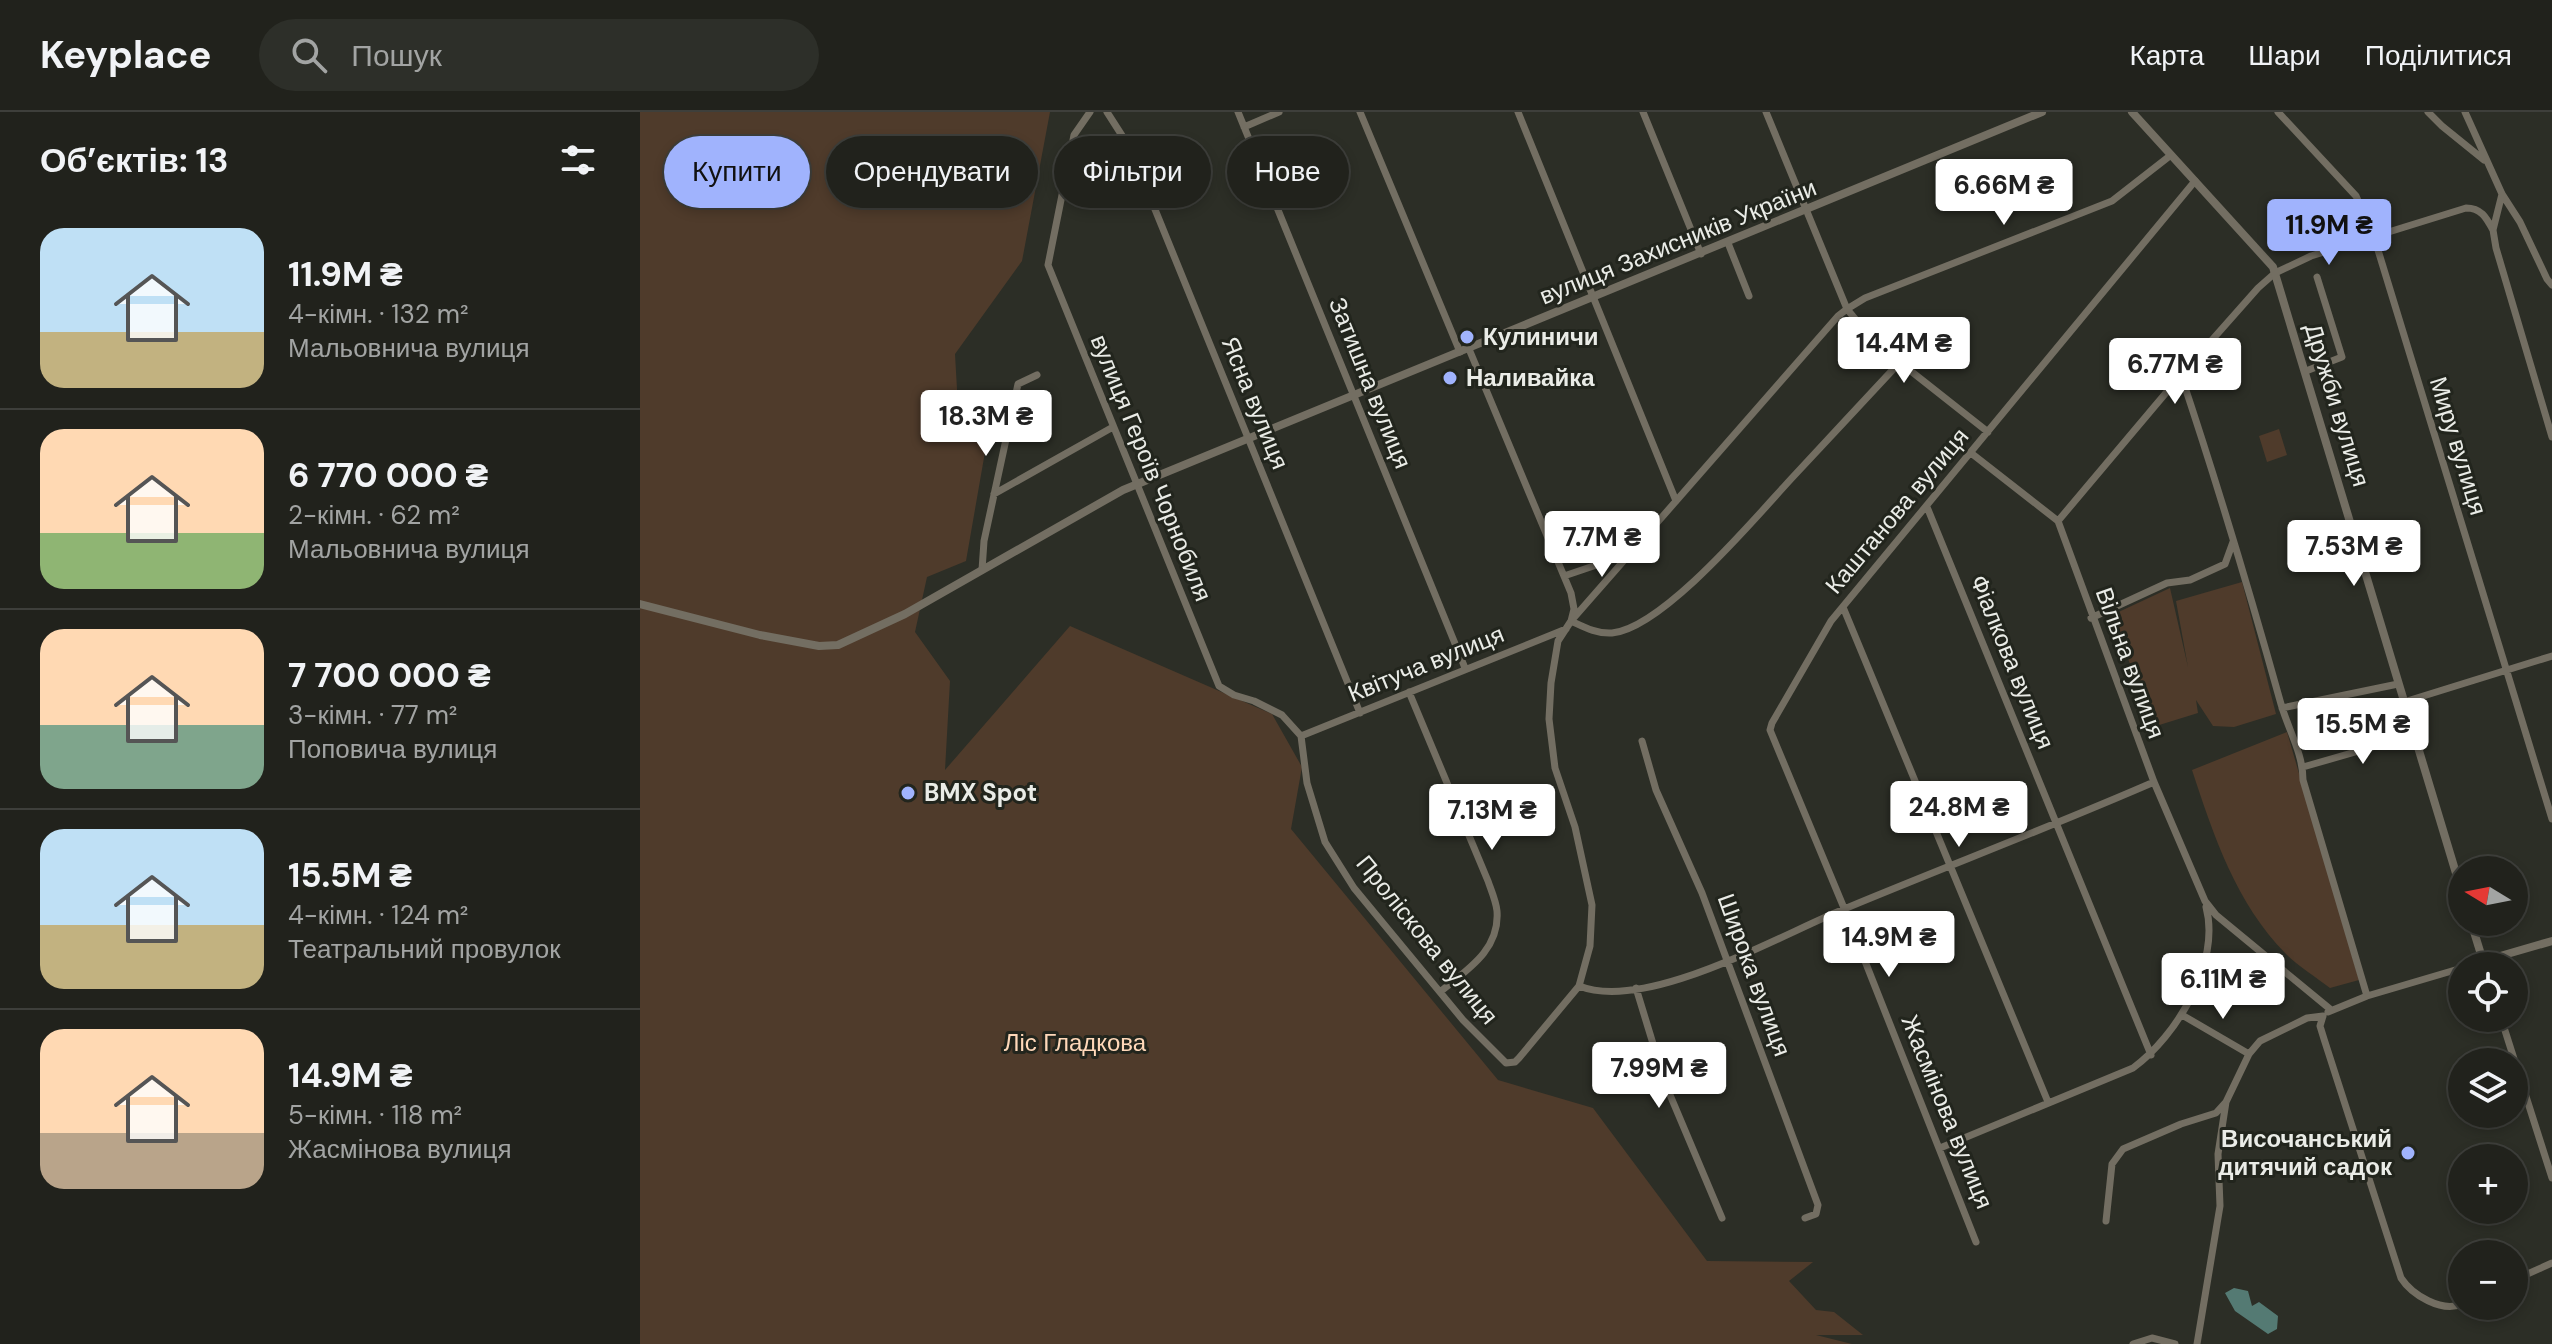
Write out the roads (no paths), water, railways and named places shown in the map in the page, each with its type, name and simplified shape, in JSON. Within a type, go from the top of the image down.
[{"type":"street","name":"вулиця Героїв Чорнобиля","points":[[1090,112],[1074,135],[1048,265],[1219,686],[1282,715],[1301,736]]},
{"type":"street","name":"Ясна вулиця","points":[[1107,112],[1130,148],[1360,713]]},
{"type":"street","name":"Затишна вулиця","points":[[1238,112],[1465,668]]},
{"type":"street","points":[[1244,127],[1279,112]]},
{"type":"street","points":[[1360,112],[1564,576],[1574,609],[1571,621]]},
{"type":"street","points":[[1518,112],[1676,501]]},
{"type":"street","points":[[1643,112],[1701,254]]},
{"type":"street","points":[[1766,112],[1847,309],[1874,342],[1988,432]]},
{"type":"street","name":"вулиця Захисників України","points":[[640,604],[804,644],[838,645],[905,614],[1137,484],[2042,112]]},
{"type":"street","name":"Дружби вулиця","points":[[2132,112],[2266,257],[2275,273],[2451,856]]},
{"type":"street","name":"Миру вулиця","points":[[2278,112],[2356,196],[2374,237],[2552,819]]},
{"type":"street","points":[[2428,112],[2489,164]]},
{"type":"street","points":[[2465,112],[2502,194],[2552,285]]},
{"type":"street","points":[[2154,782],[2058,824],[1844,908],[1727,964],[1636,988],[1606,992],[1579,986],[1590,946],[1592,905],[1575,827],[1555,768],[1549,719],[1558,641],[1571,621],[1847,309],[1865,298],[2112,201],[2171,155]]},
{"type":"street","name":"Каштанова вулиця","points":[[1770,730],[1824,633],[1843,607],[2195,181]]},
{"type":"street","points":[[2493,230],[2502,194]]},
{"type":"street","points":[[1971,453],[2058,521],[2181,375],[2275,273],[2311,256],[2466,208],[2473,208],[2485,216],[2493,230],[2504,279],[2552,437]]},
{"type":"street","points":[[1728,243],[1749,296]]},
{"type":"street","points":[[2306,371],[2342,357],[2317,277]]},
{"type":"street","points":[[1571,621],[1593,631],[1612,633],[1663,607],[1702,574],[1900,362]]},
{"type":"street","points":[[982,570],[984,541],[1018,384],[1037,375]]},
{"type":"street","points":[[2181,375],[2282,708],[2303,767],[2303,780],[2367,996]]},
{"type":"street","points":[[994,494],[1113,427]]},
{"type":"street","name":"Фіалкова вулиця","points":[[1927,507],[2151,1055]]},
{"type":"street","name":"Вільна вулиця","points":[[2058,521],[2091,618],[2154,782],[2205,901],[2216,915],[2330,1009]]},
{"type":"street","points":[[2091,618],[2167,583],[2190,580],[2216,569],[2225,564],[2233,542]]},
{"type":"street","points":[[1564,576],[1630,554]]},
{"type":"street","points":[[1843,607],[2048,1102]]},
{"type":"street","name":"Квітуча вулиця","points":[[1301,736],[1566,629]]},
{"type":"street","points":[[2404,702],[2552,656]]},
{"type":"street","points":[[2282,708],[2398,684]]},
{"type":"street","points":[[1409,692],[1488,881],[1497,910],[1496,928],[1489,948],[1441,991]]},
{"type":"street","name":"Жасмінова вулиця","points":[[1770,730],[1976,1242]]},
{"type":"street","points":[[2303,767],[2414,735]]},
{"type":"street","name":"Проліскова вулиця","points":[[1301,736],[1307,783],[1325,842],[1354,888],[1463,1020],[1500,1059],[1506,1063],[1515,1062],[1579,986]]},
{"type":"street","name":"Широка вулиця","points":[[1642,741],[1656,790],[1702,893],[1818,1205],[1816,1214],[1805,1218]]},
{"type":"street","points":[[1940,1148],[2133,1068],[2151,1055],[2182,1015],[2207,957],[2211,924],[2205,901]]},
{"type":"street","points":[[2519,952],[2552,941]]},
{"type":"street","points":[[2448,972],[2330,1009],[2323,1016],[2320,1026],[2401,1278],[2407,1287],[2448,1306]]},
{"type":"street","points":[[1636,988],[1665,1083],[1722,1218]]},
{"type":"street","points":[[2182,1015],[2249,1054]]},
{"type":"street","points":[[2106,1221],[2112,1164],[2123,1149],[2216,1113],[2226,1102],[2249,1054],[2260,1041],[2307,1018],[2323,1016]]},
{"type":"street","points":[[2505,1032],[2552,1178]]},
{"type":"street","points":[[2197,1344],[2220,1206],[2218,1154],[2226,1102]]},
{"type":"street","points":[[2528,1274],[2552,1263]]},
{"type":"street","points":[[2133,1344],[2152,1338],[2175,1344]]},
{"type":"water","points":[[2234,1288],[2248,1291],[2252,1306],[2259,1302],[2278,1316],[2277,1329],[2268,1334],[2235,1311],[2225,1293]]},
{"type":"place","name":"Кулиничи","points":[[1467,337]]},
{"type":"place","name":"Наливайка","points":[[1450,378]]},
{"type":"place","name":"BMX Spot","points":[[908,793]]},
{"type":"place","name":"Височанський дитячий садок","points":[[2408,1153]]},
{"type":"park label","name":"Ліс Гладкова","points":[[1075,1043]]}]
